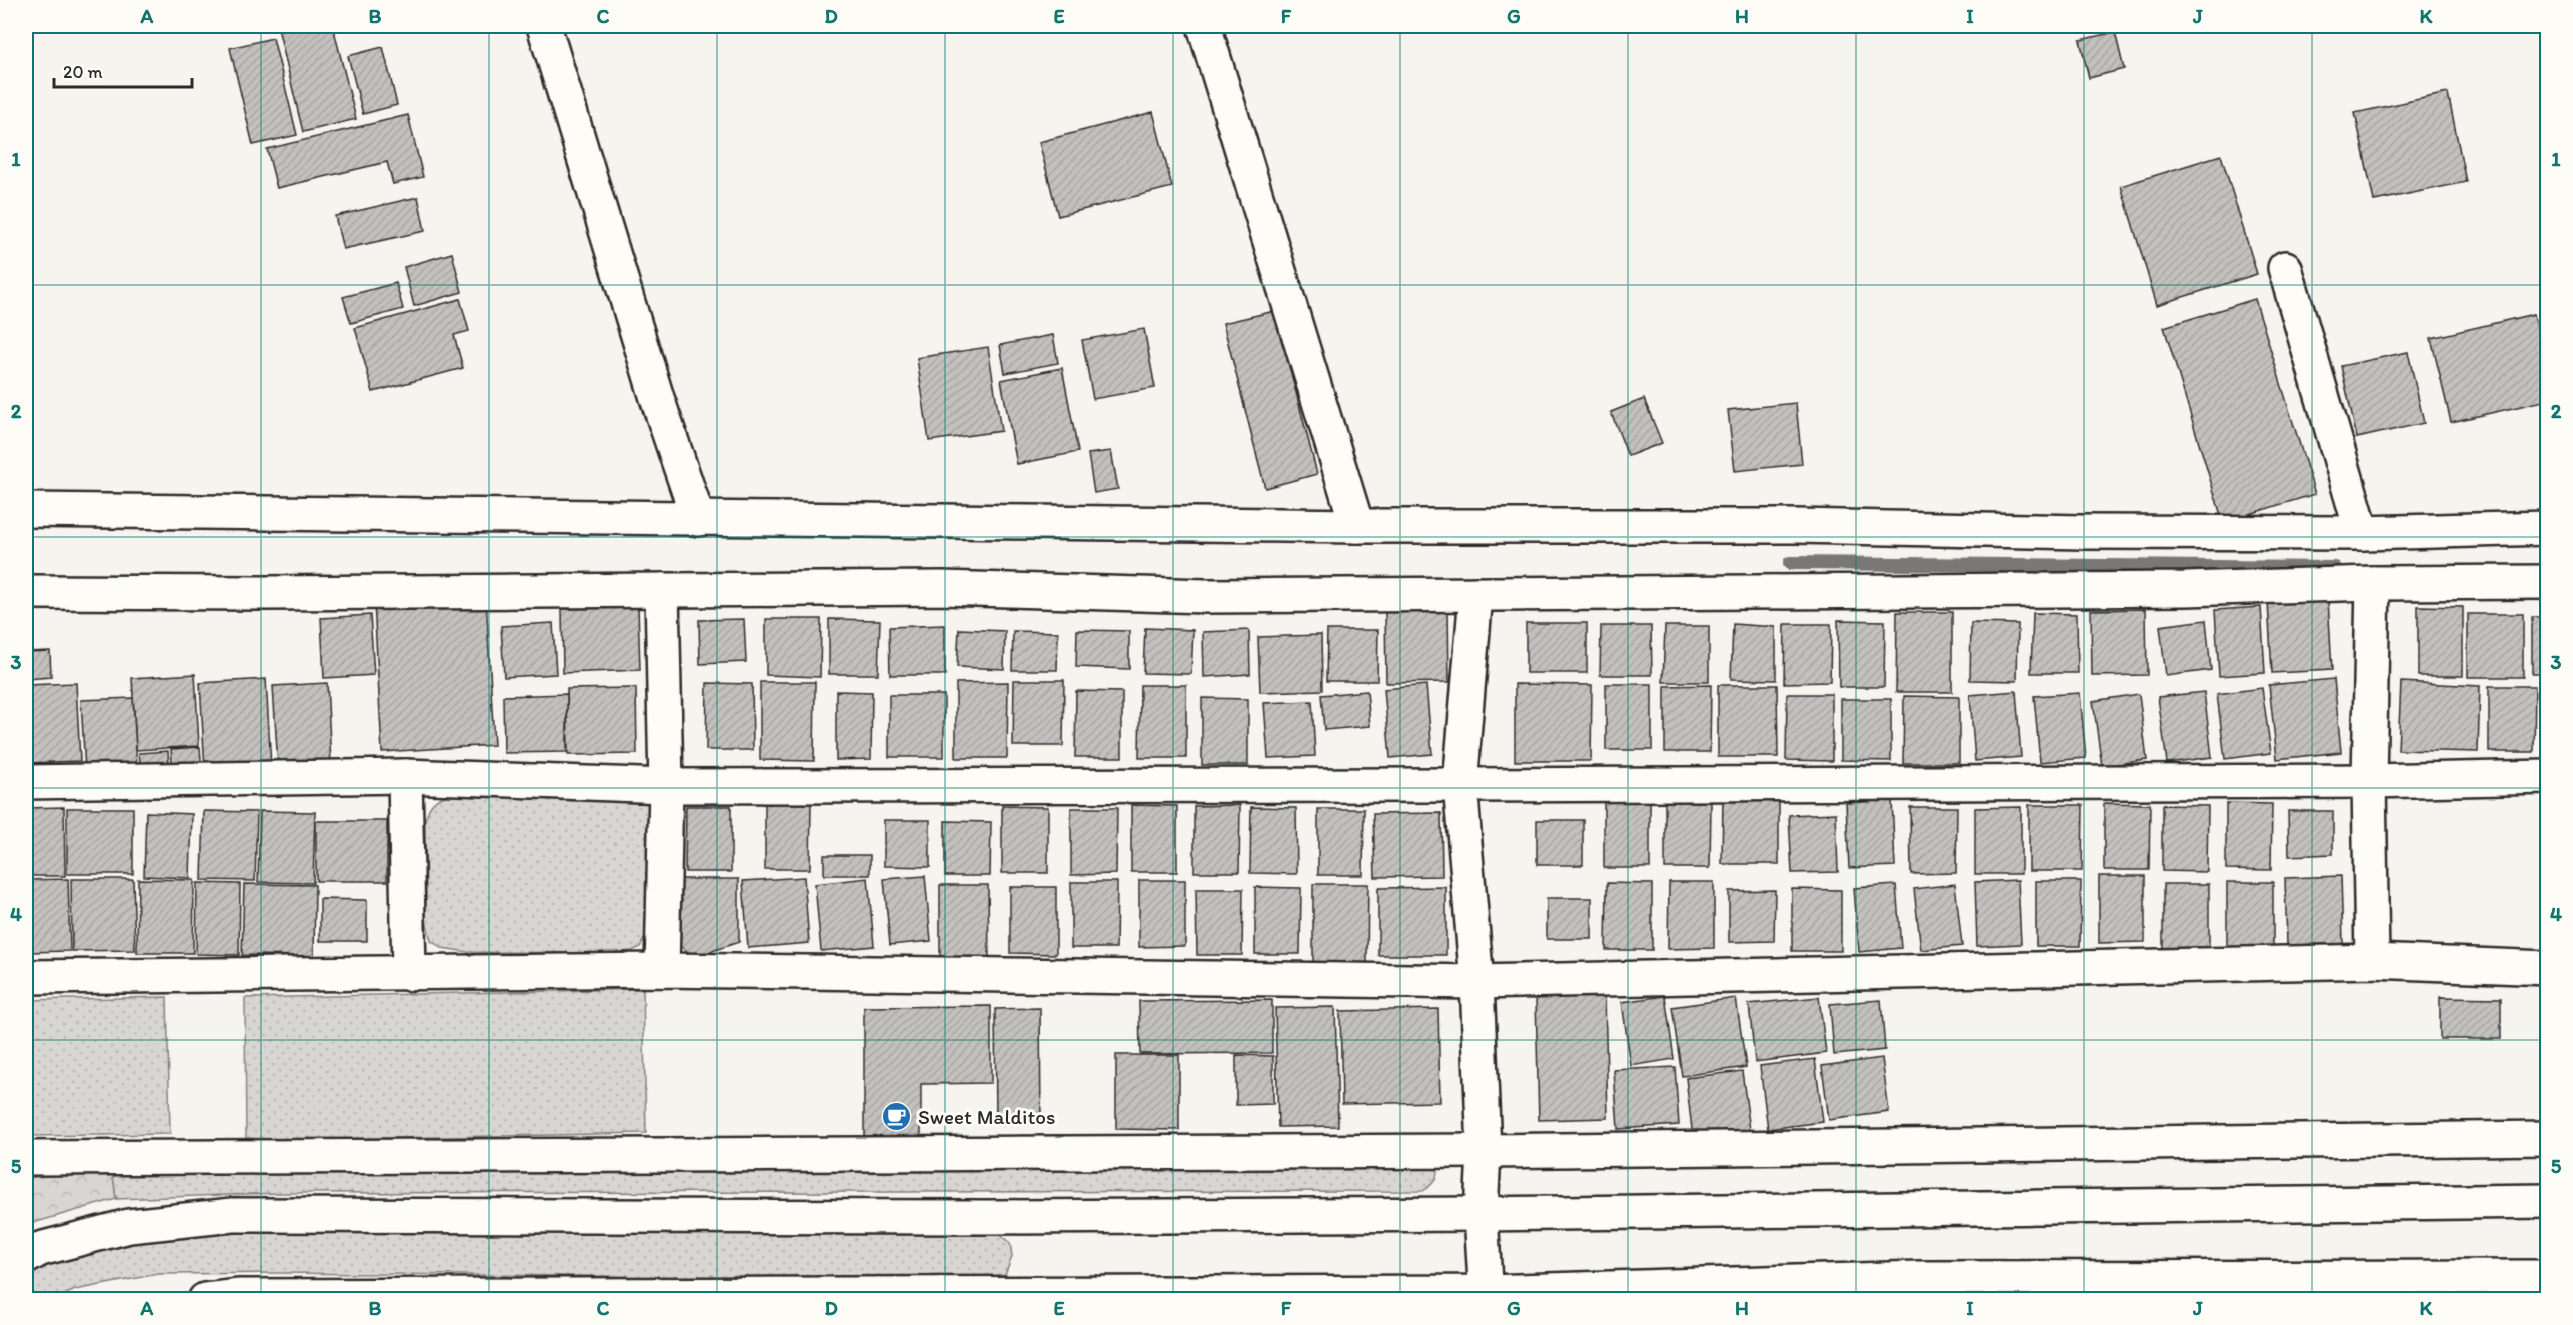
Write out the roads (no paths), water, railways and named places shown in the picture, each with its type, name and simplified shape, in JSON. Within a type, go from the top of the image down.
[{"type":"street","points":[[544,26],[657,398],[698,519]]},
{"type":"street","points":[[1204,26],[1357,526]]},
{"type":"street","points":[[2285,268],[2362,533]]},
{"type":"street","points":[[26,510],[1357,526],[1796,525],[2081,532],[2362,533],[2547,528]]},
{"type":"street","points":[[26,591],[266,593],[942,588],[1206,596],[2174,590],[2373,583],[2547,582]]},
{"type":"street","points":[[2372,961],[2369,781],[2373,583]]},
{"type":"street","points":[[662,590],[666,786],[662,970]]},
{"type":"street","points":[[1476,594],[1460,785],[1477,982],[1484,1151],[1481,1214],[1486,1296]]},
{"type":"street","points":[[26,782],[405,776],[666,786],[1460,785],[2369,781],[2547,777]]},
{"type":"street","points":[[405,776],[409,974]]},
{"type":"street","points":[[26,977],[662,970],[1477,982],[2372,961],[2547,968]]},
{"type":"street","points":[[26,1158],[761,1156],[994,1151],[1484,1151],[2547,1138]]},
{"type":"street","points":[[26,1257],[40,1249],[129,1226],[233,1215],[1000,1217],[1481,1214],[2547,1201]]},
{"type":"street","points":[[205,1299],[240,1296],[409,1298],[1486,1296],[1919,1278],[2547,1277]]},
{"type":"waterway","points":[[1790,563],[2335,568]]},
{"type":"place","name":"Sweet Malditos","points":[[897,1116]]}]
